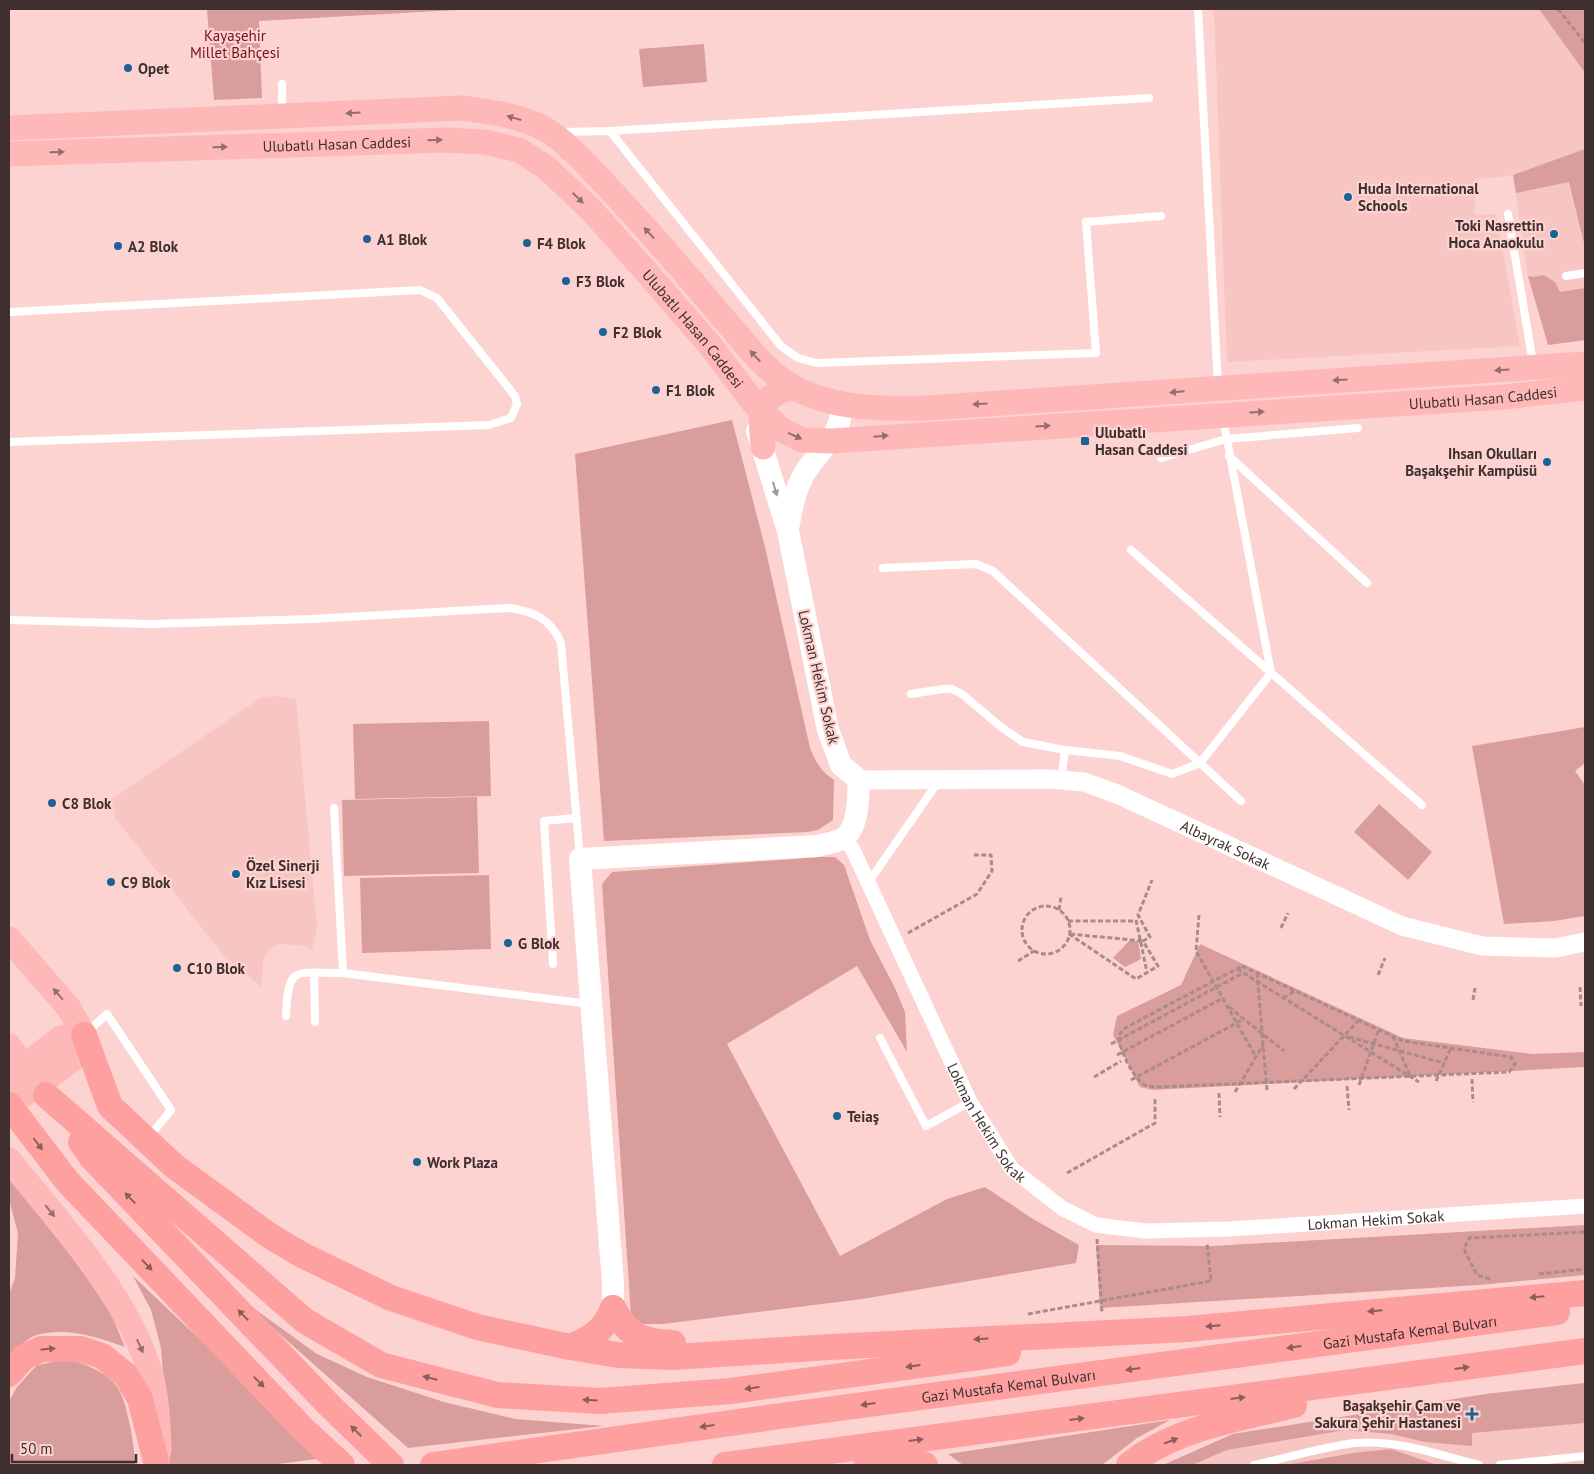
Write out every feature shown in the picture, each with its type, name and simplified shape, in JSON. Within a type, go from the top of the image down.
[{"type":"highway","points":[[84,1035],[110,1106],[174,1166],[270,1236],[302,1255],[400,1301],[477,1327],[570,1347],[618,1355],[673,1357],[831,1346],[1187,1329],[1585,1293]]},
{"type":"highway","points":[[40,1080],[305,1321],[381,1365],[497,1395],[600,1401],[731,1391],[1187,1329]]},
{"type":"highway","points":[[40,1080],[93,1159],[329,1405],[391,1465]]},
{"type":"highway","points":[[9,1105],[67,1181],[303,1429],[342,1465]]},
{"type":"highway","points":[[613,1308],[624,1327],[634,1336],[647,1340],[711,1344],[802,1342],[831,1346]]},
{"type":"highway","points":[[570,1347],[596,1334],[607,1323],[613,1308]]},
{"type":"highway","name":"Gazi Mustafa Kemal Bulvarı","points":[[433,1465],[772,1416],[1585,1308]]},
{"type":"highway","points":[[9,1374],[24,1357],[40,1349],[81,1349],[102,1356],[126,1375],[140,1399],[158,1465]]},
{"type":"highway","points":[[725,1465],[1585,1351]]},
{"type":"highway","points":[[1129,1465],[1163,1444],[1209,1426],[1413,1375]]},
{"type":"highway","points":[[798,1455],[903,1460],[925,1465]]},
{"type":"main road","name":"Ulubatlı Hasan Caddesi","points":[[9,128],[462,108],[520,119],[549,132],[594,173],[652,235],[756,358],[792,387],[817,398],[840,403],[885,409],[926,408],[1585,364]]},
{"type":"main road","name":"Ulubatlı Hasan Caddesi","points":[[9,154],[445,140],[486,142],[519,150],[547,168],[593,212],[737,378],[760,409],[780,429],[802,440],[832,440],[1504,397],[1585,388]]},
{"type":"main road","name":"Lokman Hekim Sokak","points":[[737,378],[763,447],[788,531],[828,730],[841,765],[859,780]]},
{"type":"main road","points":[[763,447],[760,409],[765,399],[792,387]]},
{"type":"main road","points":[[788,531],[795,494],[803,474],[832,440],[841,410],[840,403]]},
{"type":"main road","points":[[613,1308],[580,859],[817,846],[844,838],[852,827],[857,806],[859,780]]},
{"type":"main road","points":[[9,939],[69,1008],[84,1035],[76,1058],[40,1080],[9,1105]]},
{"type":"main road","points":[[9,1046],[40,1080]]},
{"type":"main road","points":[[9,1078],[40,1080]]},
{"type":"main road","points":[[9,1160],[72,1238],[129,1321],[147,1362],[158,1416],[158,1465]]},
{"type":"street","name":"Albayrak Sokak","points":[[859,780],[1061,780],[1084,782],[1117,794],[1402,926],[1482,946],[1555,948],[1585,942]]},
{"type":"street","name":"Lokman Hekim Sokak","points":[[844,838],[853,850],[970,1102],[1012,1169],[1062,1208],[1096,1225],[1145,1231],[1206,1229],[1585,1206]]},
{"type":"lane","points":[[1198,9],[1218,388]]},
{"type":"lane","points":[[282,84],[282,117]]},
{"type":"lane","points":[[549,132],[610,131],[1149,98]]},
{"type":"lane","points":[[610,131],[782,346],[798,358],[817,363],[1096,353],[1086,222],[1162,216]]},
{"type":"lane","points":[[1508,214],[1534,368]]},
{"type":"lane","points":[[1566,276],[1585,273]]},
{"type":"lane","points":[[9,312],[420,290],[437,298],[515,396],[517,404],[511,418],[489,425],[9,442]]},
{"type":"lane","points":[[911,694],[943,688],[962,694],[1001,727],[1023,742],[1065,750],[1120,756],[1172,774],[1200,763],[1271,673],[1222,414]]},
{"type":"lane","points":[[1161,458],[1226,439],[1358,428]]},
{"type":"lane","points":[[1229,456],[1367,583]]},
{"type":"lane","points":[[1131,550],[1422,805]]},
{"type":"lane","points":[[883,568],[976,564],[993,571],[1006,580],[1241,801]]},
{"type":"lane","points":[[9,620],[152,624],[312,619],[508,608],[536,614],[557,632],[561,644],[580,859]]},
{"type":"lane","points":[[1061,780],[1065,750]]},
{"type":"lane","points":[[868,883],[939,780]]},
{"type":"lane","points":[[334,808],[343,973]]},
{"type":"lane","points":[[553,964],[544,821],[576,818]]},
{"type":"lane","points":[[286,1016],[287,988],[290,979],[298,973],[343,973],[592,1004]]},
{"type":"lane","points":[[314,973],[315,1022]]},
{"type":"lane","points":[[84,1035],[107,1014],[171,1110],[146,1140]]},
{"type":"lane","points":[[880,1038],[926,1126],[970,1102]]},
{"type":"lane","points":[[1254,1465],[1355,1443],[1390,1444],[1479,1465]]},
{"type":"lane","points":[[1500,1465],[1585,1456]]},
{"type":"path","points":[[1558,9],[1585,43]]},
{"type":"path","points":[[895,940],[977,894],[992,871],[991,855],[974,855]]},
{"type":"path","points":[[1147,972],[1142,941],[1135,921],[1152,880]]},
{"type":"path","points":[[1059,910],[1061,897]]},
{"type":"path","points":[[1042,906],[1059,910],[1068,921],[1069,934],[1065,944],[1053,954],[1034,951],[1025,943],[1022,935],[1024,920],[1028,914],[1042,906]]},
{"type":"path","points":[[1281,928],[1288,912]]},
{"type":"path","points":[[1069,934],[1142,941],[1150,937],[1138,915]]},
{"type":"path","points":[[1199,915],[1196,951],[1256,1057]]},
{"type":"path","points":[[1068,921],[1135,921]]},
{"type":"path","points":[[1069,934],[1136,978],[1158,966],[1142,941]]},
{"type":"path","points":[[1018,960],[1034,951]]},
{"type":"path","points":[[1378,975],[1385,958]]},
{"type":"path","points":[[1242,966],[1403,1041],[1511,1056],[1515,1064],[1509,1072],[1147,1086],[1136,1077],[1123,1052],[1119,1035],[1125,1028],[1213,981],[1242,966]]},
{"type":"path","points":[[1236,969],[1418,1082]]},
{"type":"path","points":[[1257,972],[1267,1090]]},
{"type":"path","points":[[1111,1044],[1243,973]]},
{"type":"path","points":[[1580,987],[1581,1006]]},
{"type":"path","points":[[1473,1000],[1474,988]]},
{"type":"path","points":[[1283,998],[1295,990]]},
{"type":"path","points":[[1118,1055],[1223,998]]},
{"type":"path","points":[[1226,1005],[1284,1051]]},
{"type":"path","points":[[1131,1080],[1244,1019]]},
{"type":"path","points":[[1294,1089],[1358,1020]]},
{"type":"path","points":[[1359,1085],[1379,1030]]},
{"type":"path","points":[[1344,1036],[1444,1064]]},
{"type":"path","points":[[1392,1036],[1410,1076]]},
{"type":"path","points":[[1235,1092],[1263,1044]]},
{"type":"path","points":[[1436,1081],[1451,1048]]},
{"type":"path","points":[[1094,1076],[1121,1061]]},
{"type":"path","points":[[1472,1079],[1473,1102]]},
{"type":"path","points":[[1347,1086],[1349,1110]]},
{"type":"path","points":[[1219,1093],[1220,1116]]},
{"type":"path","points":[[1067,1173],[1155,1123],[1155,1097]]},
{"type":"path","points":[[1096,1225],[1102,1314]]},
{"type":"path","points":[[1025,1315],[1210,1281],[1206,1229]]},
{"type":"path","points":[[1488,1280],[1477,1275],[1464,1249],[1469,1238],[1585,1232]]},
{"type":"shaded area","name":"Huda International Schools","points":[[1214,9],[1539,9],[1585,73],[1585,340],[1548,345],[1528,276],[1513,175],[1474,180],[1475,215],[1496,214],[1520,346],[1227,362]]},
{"type":"shaded area","name":"Özel Sinerji Kız Lisesi","points":[[279,696],[296,699],[317,928],[312,950],[305,946],[285,944],[275,945],[268,951],[263,960],[262,987],[224,956],[116,819],[110,800],[262,697]]},
{"type":"shaded area","name":"Başakşehir Çam ve Sakura Şehir Hastanesi","points":[[1585,1383],[1585,1465],[1163,1465],[1233,1434],[1486,1394]]},
{"type":"green space","name":"Kayaşehir Millet Bahçesi","points":[[207,9],[475,9],[259,21],[262,98],[214,100]]},
{"type":"green space","points":[[1539,9],[1585,9],[1585,73]]},
{"type":"green space","points":[[704,44],[707,82],[643,87],[639,49]]},
{"type":"green space","points":[[1585,149],[1585,247],[1569,182],[1516,193],[1513,175]]},
{"type":"green space","points":[[1544,275],[1555,282],[1560,292],[1585,288],[1585,340],[1548,345],[1528,276]]},
{"type":"green space","points":[[732,420],[765,547],[810,748],[819,766],[834,780],[833,820],[818,830],[807,832],[604,841],[575,454]]},
{"type":"green space","points":[[489,721],[491,796],[355,799],[353,724]]},
{"type":"green space","points":[[1585,727],[1585,763],[1575,771],[1585,785],[1585,916],[1554,921],[1504,924],[1472,746]]},
{"type":"green space","points":[[477,797],[479,873],[344,876],[342,800]]},
{"type":"green space","points":[[1379,804],[1432,852],[1408,880],[1354,832]]},
{"type":"green space","points":[[835,857],[844,865],[870,940],[905,1012],[907,1052],[857,966],[727,1044],[840,1256],[947,1199],[985,1187],[1033,1219],[1079,1245],[1076,1263],[862,1299],[663,1324],[639,1324],[631,1315],[602,884],[612,872]]},
{"type":"green space","points":[[489,875],[491,949],[362,953],[360,878]]},
{"type":"green space","points":[[1129,941],[1138,941],[1141,959],[1125,967],[1113,958]]},
{"type":"green space","points":[[1200,944],[1403,1038],[1533,1054],[1585,1052],[1585,1067],[1152,1090],[1140,1087],[1113,1035],[1117,1016],[1181,985]]},
{"type":"green space","points":[[9,1177],[39,1211],[109,1309],[125,1347],[82,1334],[59,1332],[37,1335],[30,1338],[9,1355],[9,1294],[15,1278],[18,1233],[9,1200]]},
{"type":"green space","points":[[1585,1225],[1585,1275],[1479,1285],[1100,1308],[1096,1245],[1212,1246]]},
{"type":"green space","points":[[133,1276],[325,1458],[270,1465],[170,1465],[161,1348],[151,1310]]},
{"type":"green space","points":[[238,1297],[317,1354],[367,1377],[444,1402],[515,1419],[604,1426],[408,1448]]},
{"type":"green space","points":[[68,1359],[99,1371],[115,1384],[123,1400],[130,1423],[135,1465],[9,1465],[9,1401],[17,1387],[37,1365]]},
{"type":"green space","points":[[1585,1383],[1585,1423],[1472,1433],[1472,1446],[1425,1442],[1391,1434],[1345,1430],[1227,1450],[1192,1465],[1163,1465],[1233,1434],[1486,1394]]},
{"type":"green space","points":[[1170,1420],[1137,1438],[1102,1465],[963,1465],[948,1454]]},
{"type":"green space","points":[[1391,1449],[1437,1465],[1286,1465],[1353,1453]]},
{"type":"place","name":"Opet","points":[[128,68]]},
{"type":"place","name":"Huda International Schools","points":[[1348,197]]},
{"type":"place","name":"Toki Nasrettin Hoca Anaokulu","points":[[1554,234]]},
{"type":"place","name":"A1 Blok","points":[[367,239]]},
{"type":"place","name":"F4 Blok","points":[[527,243]]},
{"type":"place","name":"A2 Blok","points":[[118,246]]},
{"type":"place","name":"F3 Blok","points":[[566,281]]},
{"type":"place","name":"F2 Blok","points":[[603,332]]},
{"type":"place","name":"F1 Blok","points":[[656,390]]},
{"type":"place","name":"Ulubatlı Hasan Caddesi","points":[[1085,441]]},
{"type":"place","name":"Ihsan Okulları Başakşehir Kampüsü","points":[[1547,462]]},
{"type":"place","name":"C8 Blok","points":[[52,803]]},
{"type":"place","name":"Özel Sinerji Kız Lisesi","points":[[236,874]]},
{"type":"place","name":"C9 Blok","points":[[111,882]]},
{"type":"place","name":"G Blok","points":[[508,943]]},
{"type":"place","name":"C10 Blok","points":[[177,968]]},
{"type":"place","name":"Teiaş","points":[[837,1116]]},
{"type":"place","name":"Work Plaza","points":[[417,1162]]},
{"type":"place","name":"Başakşehir Çam ve Sakura Şehir Hastanesi","points":[[1472,1414]]}]
